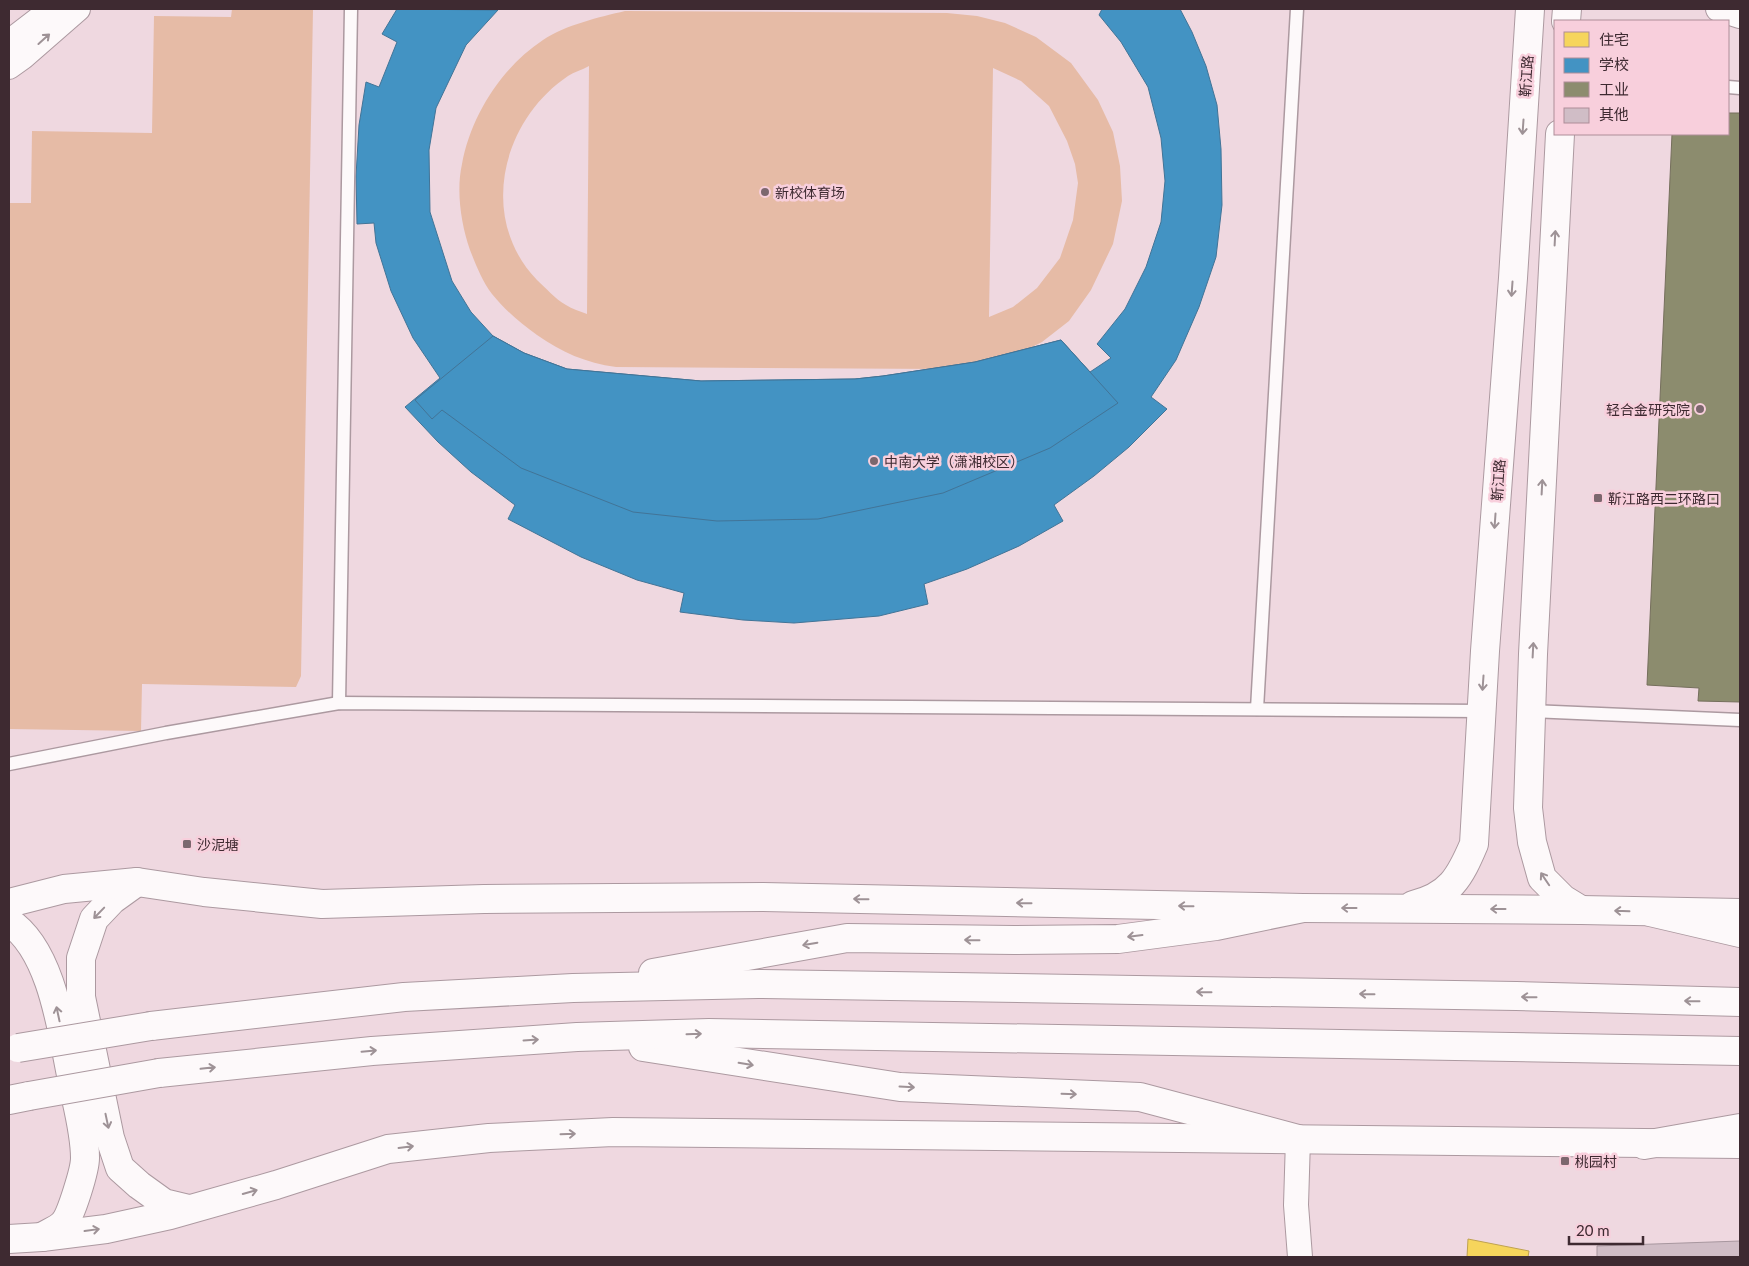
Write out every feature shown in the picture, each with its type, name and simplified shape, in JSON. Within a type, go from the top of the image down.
[{"type":"main road","name":"靳江路","points":[[1397,908],[1431,900],[1453,884],[1465,865],[1474,844],[1481,711],[1530,9]]},
{"type":"main road","points":[[1560,135],[1531,711],[1528,808],[1532,842],[1542,878],[1563,899],[1581,910]]},
{"type":"main road","points":[[137,882],[112,900],[94,919],[81,958],[81,997],[110,1138],[120,1168],[138,1185],[164,1202],[189,1210]]},
{"type":"main road","points":[[9,903],[64,889],[137,882],[204,892],[322,904],[484,899],[763,897],[1303,908],[1740,913]]},
{"type":"main road","points":[[573,988],[847,938],[1014,940],[1118,938],[1216,926],[1303,908]]},
{"type":"main road","points":[[1650,912],[1740,933]]},
{"type":"main road","points":[[9,922],[18,928],[37,953],[54,997],[81,1123],[85,1159],[76,1197],[64,1223],[42,1237]]},
{"type":"main road","points":[[13,1049],[151,1026],[404,997],[573,988],[758,984],[1516,996],[1740,1002]]},
{"type":"main road","points":[[19,1098],[159,1073],[372,1051],[577,1037],[709,1033],[1740,1051]]},
{"type":"main road","points":[[577,1037],[900,1087],[1140,1097],[1298,1139]]},
{"type":"main road","points":[[1644,1145],[1740,1128]]},
{"type":"main road","points":[[9,1239],[106,1229],[189,1210],[388,1150],[489,1138],[623,1132],[1298,1139],[1644,1145],[1740,1144]]},
{"type":"street","points":[[12,52],[52,9]]},
{"type":"street","points":[[12,52],[78,9]]},
{"type":"street","points":[[1718,9],[1740,16]]},
{"type":"street","points":[[1298,1139],[1296,1205],[1300,1257]]},
{"type":"lane","points":[[340,703],[351,9]]},
{"type":"lane","points":[[1257,709],[1298,9]]},
{"type":"lane","points":[[9,764],[166,733],[340,703],[1481,711]]},
{"type":"lane","points":[[1531,711],[1740,720]]},
{"type":"shaded area","points":[[232,9],[313,9],[301,676],[296,687],[142,684],[141,731],[9,729],[9,203],[31,203],[32,131],[152,133],[154,16],[231,17]]},
{"type":"shaded area","points":[[625,11],[947,13],[977,16],[1005,23],[1036,37],[1071,63],[1098,100],[1113,132],[1120,166],[1122,201],[1113,244],[1091,290],[1069,321],[1042,342],[1008,359],[944,369],[616,367],[584,360],[555,347],[507,311],[488,289],[482,278],[470,250],[462,218],[459,185],[462,164],[466,146],[481,110],[502,78],[514,64],[543,40],[562,30],[583,22]],"holes":[[[589,66],[587,314],[562,303],[554,297],[537,280],[519,256],[508,229],[503,201],[505,172],[513,144],[527,118],[545,95],[568,76]],[[993,68],[1021,81],[1049,106],[1067,141],[1075,164],[1078,183],[1073,220],[1060,258],[1037,288],[1013,307],[989,317]]]},
{"type":"building: 住宅","points":[[1468,1239],[1529,1251],[1528,1257],[1467,1257]]},
{"type":"building: 学校","points":[[397,9],[498,10],[466,45],[436,108],[429,150],[430,212],[452,281],[471,312],[493,336],[524,353],[567,369],[701,381],[855,379],[883,376],[975,362],[1061,340],[1090,372],[1111,358],[1097,344],[1125,309],[1146,267],[1161,222],[1165,181],[1161,138],[1148,87],[1121,42],[1099,15],[1102,9],[1180,9],[1206,66],[1217,105],[1221,149],[1222,205],[1216,257],[1199,307],[1176,360],[1151,397],[1167,409],[1129,447],[1094,476],[1054,505],[1063,521],[1019,546],[967,569],[924,584],[928,604],[879,616],[794,623],[743,620],[680,612],[684,593],[637,580],[581,557],[508,519],[515,505],[471,472],[438,442],[405,407],[440,378],[413,338],[391,291],[376,243],[374,223],[357,224],[356,176],[359,125],[366,82],[379,87],[397,42],[382,34]]},
{"type":"building: 学校","points":[[493,336],[524,353],[567,369],[701,381],[855,379],[883,376],[975,362],[1061,340],[1118,403],[1050,448],[943,493],[818,519],[717,521],[633,512],[521,468],[442,410],[432,419],[415,400]]},
{"type":"building: 工业","name":"轻合金研究院","points":[[1729,113],[1740,113],[1740,702],[1698,701],[1699,688],[1647,685],[1672,135],[1729,135]]},
{"type":"building: 其他","points":[[1740,1241],[1740,1257],[1597,1257],[1597,1246]]},
{"type":"place","name":"新校体育场","points":[[765,192]]},
{"type":"place","name":"轻合金研究院","points":[[1700,409]]},
{"type":"place","name":"中南大学（潇湘校区）","points":[[874,461]]},
{"type":"place","name":"靳江路西二环路口","points":[[1598,498]]},
{"type":"place","name":"沙泥塘","points":[[187,844]]},
{"type":"place","name":"桃园村","points":[[1565,1161]]}]
